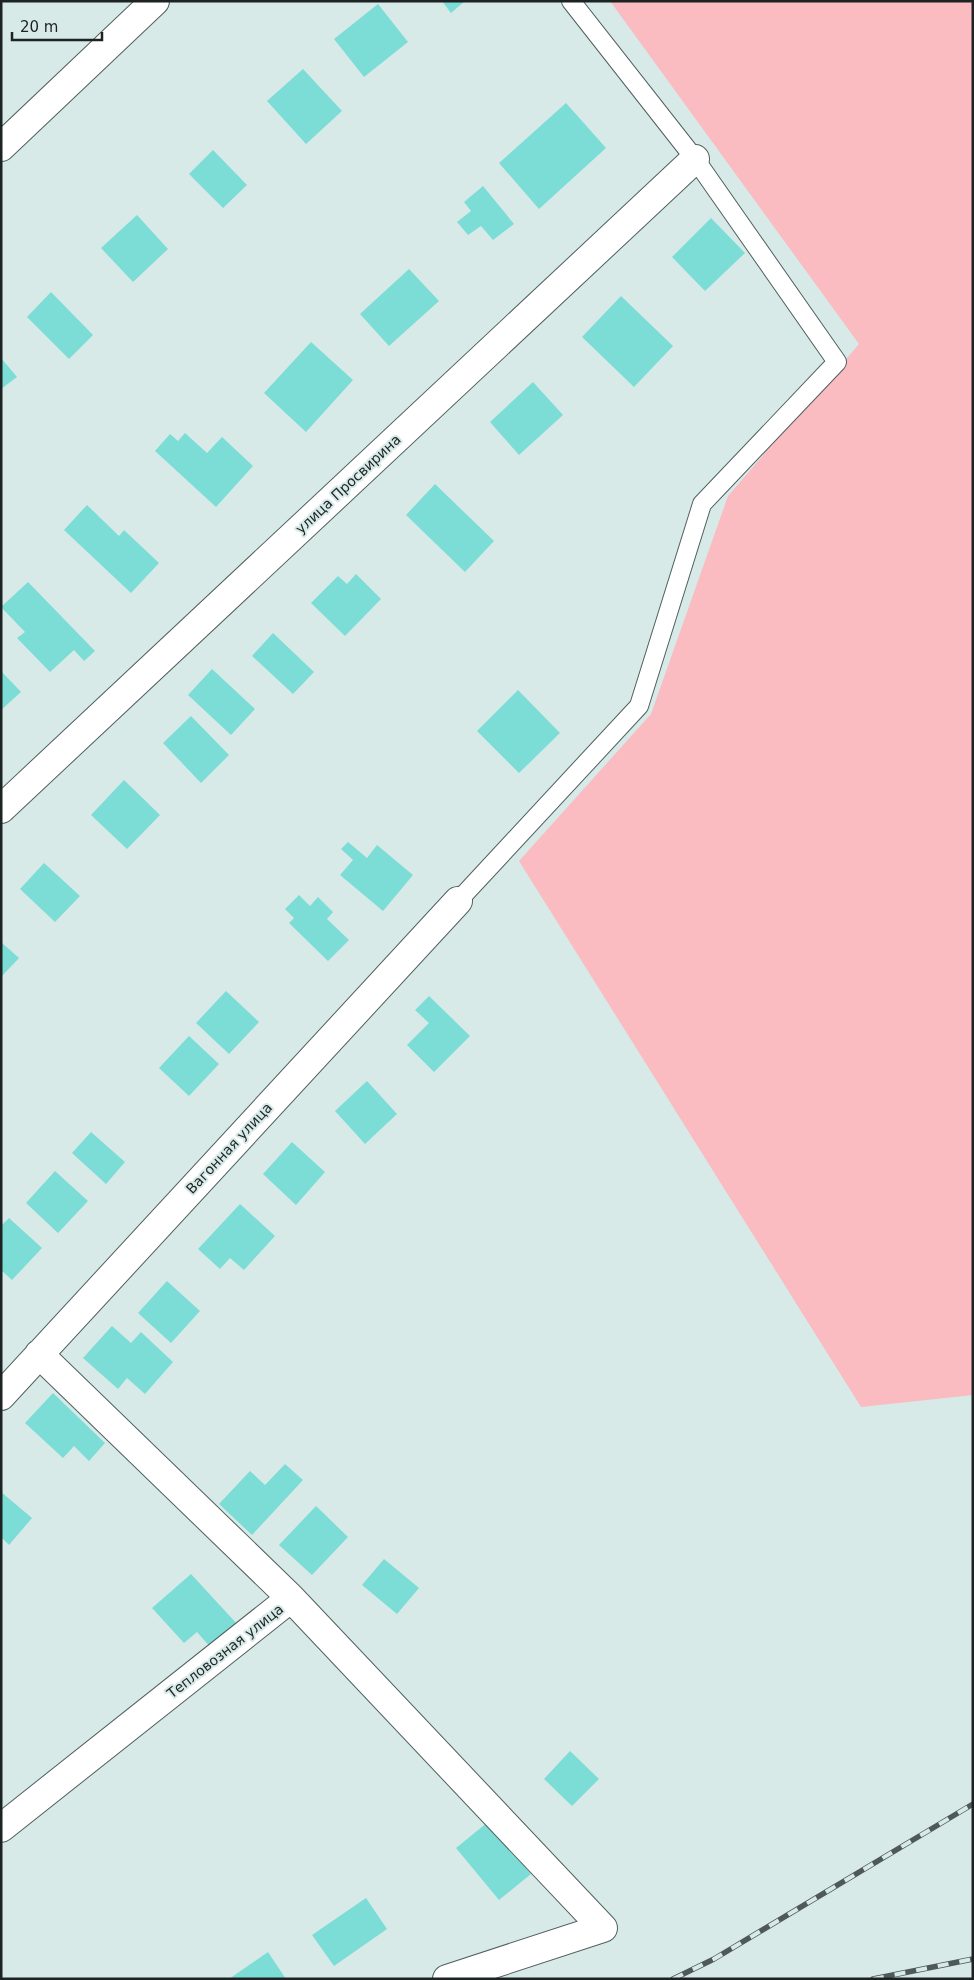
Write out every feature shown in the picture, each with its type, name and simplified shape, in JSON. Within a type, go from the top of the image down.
[{"type":"street","points":[[1,147],[155,1]]},
{"type":"street","name":"улица Просвирина","points":[[1,809],[694,159]]},
{"type":"street","name":"Вагонная улица","points":[[1,1396],[458,900]]},
{"type":"street","name":"Тепловозная улица","points":[[1,1828],[291,1598],[39,1354]]},
{"type":"street","points":[[291,1598],[603,1928],[447,1979]]},
{"type":"lane","points":[[458,900],[639,706],[702,504],[837,362],[694,159],[571,1]]},
{"type":"shaded area","points":[[610,1],[973,1],[973,1395],[861,1407],[519,861],[651,714],[728,496],[859,344]]},
{"type":"building","points":[[442,1],[465,1],[451,13]]},
{"type":"building","points":[[378,4],[408,42],[364,77],[334,39]]},
{"type":"building","points":[[303,69],[342,111],[306,144],[267,101]]},
{"type":"building","points":[[566,103],[606,148],[539,209],[499,163]]},
{"type":"building","points":[[213,150],[247,185],[223,208],[189,174]]},
{"type":"building","points":[[483,186],[514,224],[493,240],[481,226],[468,235],[457,222],[471,211],[464,202]]},
{"type":"building","points":[[137,215],[168,249],[133,282],[101,248]]},
{"type":"building","points":[[711,218],[745,253],[705,291],[672,257]]},
{"type":"building","points":[[409,269],[439,301],[389,346],[360,314]]},
{"type":"building","points":[[51,292],[93,335],[69,359],[27,317]]},
{"type":"building","points":[[621,296],[673,346],[634,387],[582,337]]},
{"type":"building","points":[[311,342],[353,380],[306,432],[264,393]]},
{"type":"building","points":[[1,358],[17,377],[1,389]]},
{"type":"building","points":[[533,382],[563,415],[519,455],[490,422]]},
{"type":"building","points":[[185,433],[207,453],[222,437],[253,466],[216,507],[155,451],[170,434],[178,441]]},
{"type":"building","points":[[435,484],[494,541],[465,572],[406,515]]},
{"type":"building","points":[[87,505],[119,536],[124,530],[159,563],[131,593],[64,530]]},
{"type":"building","points":[[356,574],[381,599],[345,636],[311,603],[338,576],[347,584]]},
{"type":"building","points":[[28,582],[95,651],[84,661],[74,650],[50,672],[17,638],[25,632],[1,607]]},
{"type":"building","points":[[273,633],[314,672],[293,694],[252,656]]},
{"type":"building","points":[[212,669],[255,709],[231,735],[188,695]]},
{"type":"building","points":[[1,671],[21,692],[1,710]]},
{"type":"building","points":[[518,690],[560,733],[519,773],[477,731]]},
{"type":"building","points":[[191,716],[229,755],[201,783],[163,743]]},
{"type":"building","points":[[124,780],[160,815],[127,849],[91,815]]},
{"type":"building","points":[[348,842],[367,858],[377,845],[413,875],[383,911],[340,875],[353,860],[341,849]]},
{"type":"building","points":[[44,863],[80,896],[55,922],[20,889]]},
{"type":"building","points":[[299,895],[310,906],[318,897],[333,912],[327,919],[349,940],[328,961],[289,923],[294,918],[285,909]]},
{"type":"building","points":[[1,942],[19,958],[1,977]]},
{"type":"building","points":[[226,991],[259,1022],[229,1054],[196,1023]]},
{"type":"building","points":[[429,996],[470,1036],[434,1072],[407,1045],[429,1023],[415,1010]]},
{"type":"building","points":[[189,1036],[219,1064],[189,1096],[159,1068]]},
{"type":"building","points":[[367,1081],[397,1114],[365,1144],[335,1111]]},
{"type":"building","points":[[91,1132],[125,1162],[106,1184],[72,1153]]},
{"type":"building","points":[[292,1142],[325,1172],[296,1205],[263,1174]]},
{"type":"building","points":[[55,1171],[88,1201],[58,1233],[26,1203]]},
{"type":"building","points":[[240,1204],[275,1236],[244,1270],[230,1258],[220,1269],[198,1249]]},
{"type":"building","points":[[9,1218],[42,1248],[12,1280],[1,1270],[1,1226]]},
{"type":"building","points":[[167,1281],[200,1311],[171,1343],[138,1313]]},
{"type":"building","points":[[112,1326],[131,1343],[141,1332],[173,1362],[145,1394],[127,1378],[118,1389],[83,1358]]},
{"type":"building","points":[[53,1393],[105,1443],[89,1461],[74,1446],[63,1458],[25,1423]]},
{"type":"building","points":[[285,1464],[303,1480],[252,1535],[219,1504],[250,1471],[265,1485]]},
{"type":"building","points":[[1,1492],[32,1518],[9,1545],[1,1537]]},
{"type":"building","points":[[316,1506],[348,1537],[312,1575],[279,1545]]},
{"type":"building","points":[[384,1559],[419,1588],[397,1614],[362,1585]]},
{"type":"building","points":[[191,1574],[238,1625],[212,1649],[197,1632],[184,1643],[152,1608]]},
{"type":"building","points":[[570,1751],[599,1779],[572,1806],[544,1779]]},
{"type":"building","points":[[488,1822],[531,1874],[499,1900],[456,1848]]},
{"type":"building","points":[[366,1898],[387,1929],[334,1966],[312,1935]]},
{"type":"building","points":[[268,1952],[286,1979],[229,1979]]},
{"type":"railway","points":[[673,1979],[714,1959],[973,1804]]},
{"type":"railway","points":[[873,1979],[973,1959]]}]
